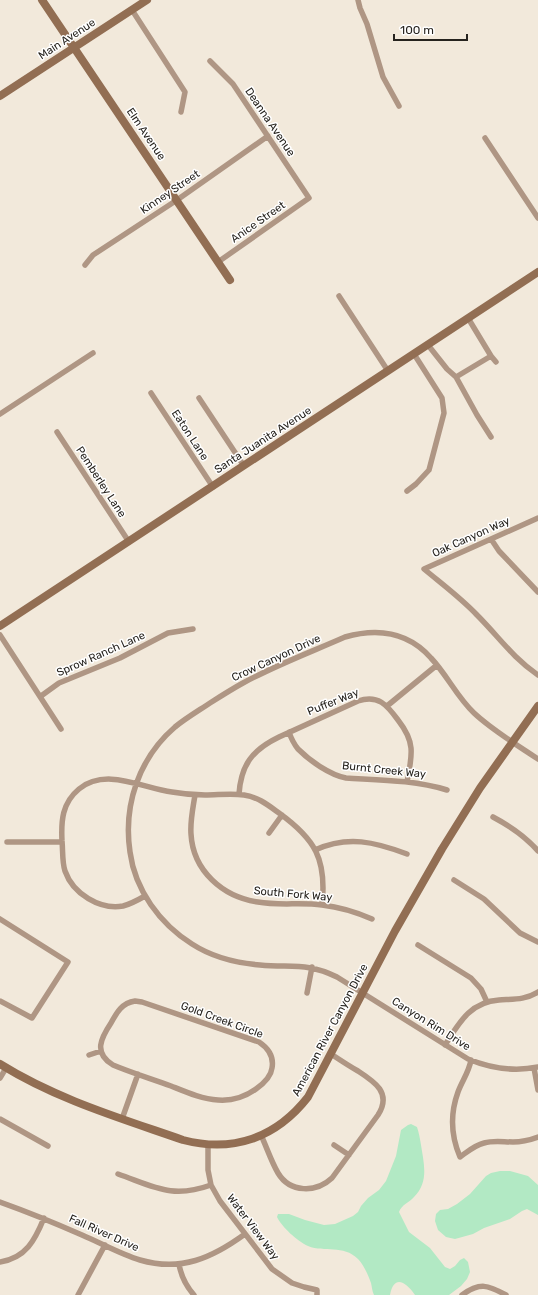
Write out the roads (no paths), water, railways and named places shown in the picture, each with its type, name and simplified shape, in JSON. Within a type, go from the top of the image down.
[{"type":"street","name":"Elm Avenue","points":[[42,0],[230,280]]},
{"type":"street","name":"Main Avenue","points":[[0,96],[147,0]]},
{"type":"street","points":[[358,0],[383,77],[399,106]]},
{"type":"street","points":[[132,10],[185,92],[181,112]]},
{"type":"street","name":"Deanna Avenue","points":[[210,61],[233,84],[309,198]]},
{"type":"street","name":"Kinney Street","points":[[85,265],[93,255],[177,200],[268,136]]},
{"type":"street","points":[[485,138],[538,218]]},
{"type":"street","name":"Anice Street","points":[[218,262],[309,198]]},
{"type":"street","name":"Santa Juanita Avenue","points":[[0,626],[538,272]]},
{"type":"street","points":[[339,296],[388,371]]},
{"type":"street","points":[[468,318],[496,362]]},
{"type":"street","points":[[428,345],[447,369],[456,377],[491,437]]},
{"type":"street","points":[[0,414],[93,353]]},
{"type":"street","points":[[408,491],[429,470],[444,413],[442,398],[414,354]]},
{"type":"street","points":[[456,377],[491,356]]},
{"type":"street","name":"Eaton Lane","points":[[151,393],[213,487]]},
{"type":"street","points":[[199,398],[244,466]]},
{"type":"street","name":"Pemberley Lane","points":[[57,432],[129,542]]},
{"type":"street","name":"Oak Canyon Way","points":[[538,518],[424,569],[464,602],[514,655],[538,675]]},
{"type":"street","points":[[491,539],[499,551],[538,592]]},
{"type":"street","name":"Sprow Ranch Lane","points":[[41,696],[59,683],[120,658],[168,633],[193,629]]},
{"type":"street","name":"Crow Canyon Drive","points":[[363,993],[333,975],[312,967],[295,965],[262,965],[219,957],[185,940],[174,931],[158,914],[145,896],[135,874],[130,856],[128,842],[129,809],[136,784],[145,763],[170,732],[186,719],[244,682],[345,637],[369,632],[397,636],[419,647],[431,658],[471,710],[512,741]]},
{"type":"street","points":[[0,635],[62,729]]},
{"type":"street","points":[[407,782],[411,756],[410,742],[404,729],[387,706],[437,666]]},
{"type":"street","name":"Puffer Way","points":[[239,794],[241,776],[244,767],[266,744],[288,732],[361,700],[373,699],[387,706]]},
{"type":"street","name":"American River Canyon Drive","points":[[3,1066],[65,1098],[182,1140],[208,1145],[236,1143],[261,1136],[284,1122],[301,1106],[315,1085],[412,899],[442,849],[476,794],[538,706]]},
{"type":"street","name":"Burnt Creek Way","points":[[288,732],[298,749],[333,774],[346,778],[424,784],[447,790]]},
{"type":"street","points":[[512,741],[538,759]]},
{"type":"street","points":[[145,896],[124,906],[100,904],[82,894],[72,884],[65,871],[61,824],[64,810],[71,797],[90,782],[104,779],[114,779],[170,792],[194,795],[239,794],[258,799],[282,815],[301,830],[309,839],[319,858],[323,874],[324,890],[322,905]]},
{"type":"street","name":"South Fork Way","points":[[194,795],[191,824],[192,842],[199,863],[215,883],[232,894],[249,901],[268,904],[322,905],[344,909],[372,919]]},
{"type":"street","points":[[269,833],[282,815]]},
{"type":"street","points":[[493,817],[523,836],[538,851]]},
{"type":"street","points":[[315,850],[331,844],[351,841],[376,843],[407,854]]},
{"type":"street","points":[[7,842],[62,842]]},
{"type":"street","points":[[454,880],[484,899],[520,933],[538,942]]},
{"type":"street","points":[[0,919],[68,962],[32,1018],[0,1001]]},
{"type":"street","points":[[418,945],[475,981],[484,993],[487,1002]]},
{"type":"street","points":[[307,993],[312,967]]},
{"type":"street","points":[[445,1045],[464,1017],[474,1008],[494,1000],[522,999],[538,992]]},
{"type":"street","name":"Canyon Rim Drive","points":[[363,993],[445,1045],[472,1060],[489,1066],[507,1069],[536,1067]]},
{"type":"street","name":"Gold Creek Circle","points":[[136,1001],[256,1040],[266,1046],[272,1060],[270,1075],[262,1084],[248,1094],[228,1100],[202,1097],[138,1074],[106,1061],[101,1051],[100,1044],[118,1012],[126,1004],[136,1001]]},
{"type":"street","points":[[89,1055],[101,1051]]},
{"type":"street","points":[[261,1136],[278,1172],[284,1180],[303,1189],[314,1188],[324,1184],[332,1178],[380,1112],[383,1105],[383,1097],[373,1081],[331,1054]]},
{"type":"street","points":[[472,1060],[468,1074],[458,1093],[453,1111],[452,1122],[454,1139],[460,1157],[475,1146],[485,1142],[520,1142],[538,1137]]},
{"type":"street","points":[[0,1078],[3,1066]]},
{"type":"street","points":[[536,1067],[538,1090]]},
{"type":"street","points":[[122,1118],[138,1074]]},
{"type":"street","points":[[0,1119],[48,1146]]},
{"type":"street","name":"Water View Way","points":[[208,1145],[208,1170],[211,1184],[220,1201],[267,1263],[278,1274],[292,1283],[317,1290],[317,1295]]},
{"type":"street","points":[[334,1145],[349,1155]]},
{"type":"street","points":[[118,1174],[158,1188],[175,1192],[192,1191],[211,1184]]},
{"type":"street","name":"Fall River Drive","points":[[0,1202],[44,1218],[129,1256],[146,1262],[161,1264],[192,1262],[213,1254],[245,1234]]},
{"type":"street","points":[[0,1262],[15,1257],[26,1249],[37,1235],[44,1218]]},
{"type":"street","points":[[78,1295],[105,1246]]},
{"type":"street","points":[[179,1264],[185,1284],[194,1295]]},
{"type":"street","points":[[462,1295],[474,1288],[484,1286],[494,1288],[506,1295]]}]
